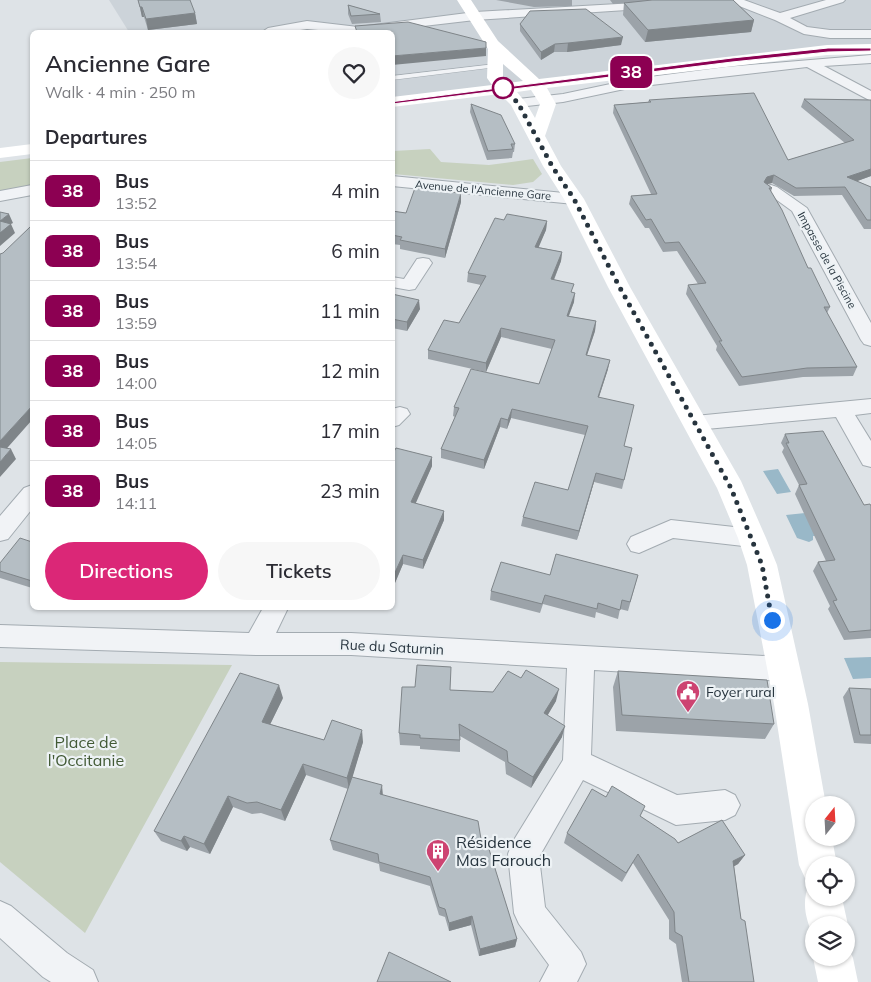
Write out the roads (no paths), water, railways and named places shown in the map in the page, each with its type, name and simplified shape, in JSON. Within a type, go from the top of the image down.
[{"type":"street","points":[[464,0],[496,48],[535,84],[546,100],[548,104],[537,135]]},
{"type":"street","points":[[580,0],[588,10]]},
{"type":"street","points":[[733,0],[779,17],[794,26],[816,32],[871,34]]},
{"type":"street","points":[[779,17],[839,0]]},
{"type":"street","points":[[369,30],[474,16],[669,5]]},
{"type":"street","points":[[278,30],[308,24],[354,30]]},
{"type":"street","points":[[496,48],[494,76],[518,103],[537,135],[552,166],[574,199],[619,286],[731,488],[752,538],[762,565],[790,704],[816,856]]},
{"type":"street","points":[[395,102],[799,53],[871,49]]},
{"type":"street","points":[[518,103],[546,100],[634,83],[809,63],[871,59]]},
{"type":"street","points":[[809,63],[871,97]]},
{"type":"street","points":[[0,153],[30,149]]},
{"type":"street","name":"Avenue de l'Ancienne Gare","points":[[395,181],[574,199]]},
{"type":"street","points":[[0,196],[30,190]]},
{"type":"street","name":"Impasse de la Piscine","points":[[771,190],[799,208],[871,340]]},
{"type":"street","points":[[395,283],[409,285],[422,264]]},
{"type":"street","points":[[695,423],[871,406]]},
{"type":"street","points":[[841,408],[871,459]]},
{"type":"street","points":[[0,532],[30,496]]},
{"type":"street","points":[[639,544],[671,529],[752,538]]},
{"type":"street","points":[[256,644],[275,610]]},
{"type":"street","name":"Rue du Saturnin","points":[[0,636],[256,644],[350,644],[783,669]]},
{"type":"street","points":[[557,982],[569,964],[530,913],[523,854],[577,762],[581,657]]},
{"type":"street","points":[[577,762],[676,810],[726,805]]},
{"type":"street","points":[[0,917],[55,965],[81,982]]},
{"type":"street","points":[[835,966],[838,982]]},
{"type":"lane","points":[[395,78],[495,66]]},
{"type":"water","points":[[778,469],[791,492],[777,494],[763,471]]},
{"type":"water","points":[[805,513],[816,536],[813,536],[813,540],[809,542],[797,538],[786,515]]},
{"type":"water","points":[[871,657],[871,678],[853,679],[844,658]]},
{"type":"place","name":"Foyer rural","points":[[688,713]]},
{"type":"place","name":"Résidence Mas Farouch","points":[[438,872]]},
{"type":"park label","name":"Place de l'Occitanie","points":[[86,751]]}]
